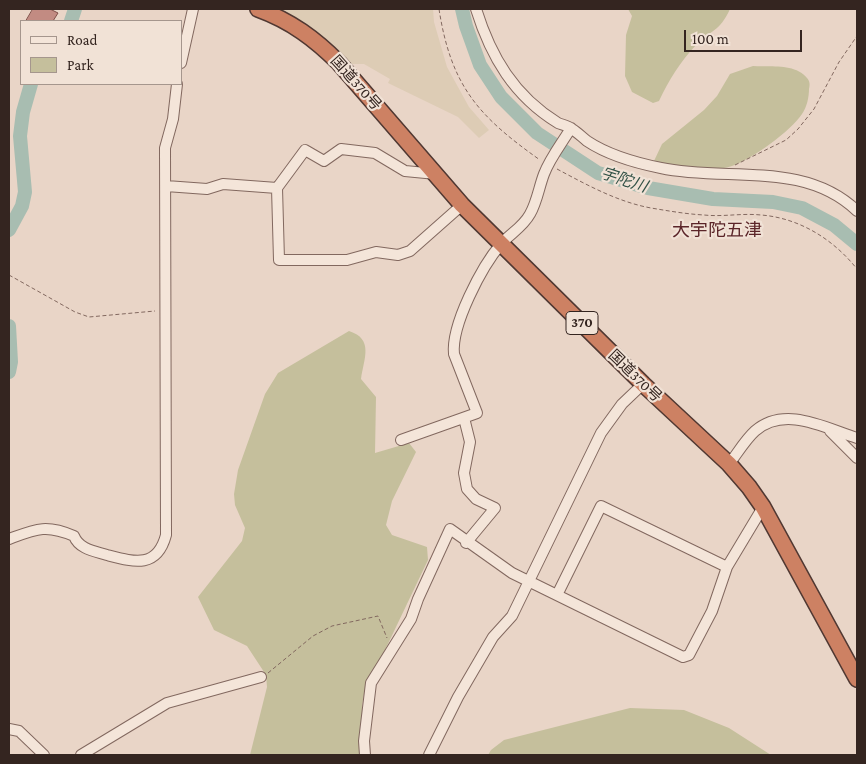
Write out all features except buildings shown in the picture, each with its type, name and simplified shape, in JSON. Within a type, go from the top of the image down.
[{"type":"highway","name":"国道370号","points":[[258,9],[288,22],[317,42],[462,205],[643,384],[729,464],[763,507],[857,679]]},
{"type":"street","points":[[182,59],[193,9]]},
{"type":"street","points":[[476,9],[496,60],[510,81],[536,106],[587,141],[630,160],[663,169],[765,174],[786,178],[829,193],[857,212]]},
{"type":"street","points":[[9,539],[42,527],[57,528],[74,536],[76,541],[87,550],[140,562],[155,555],[163,545],[166,534],[165,148],[173,119],[177,85]]},
{"type":"street","points":[[402,440],[477,413],[454,354],[453,345],[457,322],[484,269],[501,244],[521,227],[531,214],[549,164],[570,129]]},
{"type":"street","points":[[436,174],[405,171],[375,153],[341,149],[324,161],[305,150],[277,188],[279,260],[347,260],[376,252],[398,255],[410,251],[462,205]]},
{"type":"street","points":[[166,186],[207,190],[224,184],[277,188]]},
{"type":"street","points":[[429,755],[458,697],[493,637],[512,616],[601,433],[622,404],[643,384]]},
{"type":"street","points":[[464,418],[470,442],[464,473],[467,489],[476,499],[495,508],[466,543]]},
{"type":"street","points":[[729,464],[755,431],[767,423],[783,418],[792,418],[857,438]]},
{"type":"street","points":[[828,429],[857,458]]},
{"type":"street","points":[[557,595],[601,506],[727,567]]},
{"type":"street","points":[[365,755],[364,741],[371,683],[411,619],[418,599],[450,529],[466,543],[512,573],[530,580],[683,657],[689,655],[712,611],[727,567],[763,507]]},
{"type":"street","points":[[81,755],[166,703],[261,677]]},
{"type":"street","points":[[9,729],[19,731],[44,755]]},
{"type":"path","points":[[439,9],[442,32],[466,91],[490,121],[549,164],[593,188],[649,208],[705,216],[760,215],[789,221],[829,240],[844,252],[857,269]]},
{"type":"path","points":[[719,173],[786,140],[794,134],[814,109],[839,62],[857,36]]},
{"type":"path","points":[[9,275],[75,312],[89,317],[166,310]]},
{"type":"path","points":[[261,677],[277,667],[313,636],[332,626],[375,616],[378,616],[392,651]]},
{"type":"shaded area","points":[[283,9],[433,9],[434,22],[447,67],[469,107],[489,130],[479,138],[458,117],[388,83],[390,79],[364,64],[351,64],[329,41]]},
{"type":"green space","points":[[628,9],[730,9],[718,27],[690,51],[675,72],[659,101],[653,103],[632,92],[625,76],[626,35],[632,16]]},
{"type":"green space","points":[[753,66],[789,68],[802,73],[809,80],[807,102],[797,121],[770,144],[732,166],[715,169],[681,168],[654,161],[662,144],[704,110],[717,96],[730,74]]},
{"type":"green space","points":[[349,331],[357,334],[365,344],[366,350],[361,379],[376,397],[375,453],[409,443],[416,452],[392,501],[386,525],[392,535],[427,547],[428,560],[364,694],[362,706],[367,755],[250,755],[267,687],[266,675],[247,646],[214,630],[198,597],[242,541],[245,528],[235,505],[234,494],[238,470],[265,394],[278,373]]},
{"type":"green space","points":[[630,708],[684,710],[729,728],[771,755],[488,755],[491,750],[504,740]]},
{"type":"waterway","points":[[71,20],[75,9]]},
{"type":"waterway","name":"宇陀川","points":[[462,9],[480,65],[501,97],[537,133],[598,173],[648,188],[713,199],[773,202],[802,208],[834,225],[857,244]]},
{"type":"waterway","points":[[9,230],[22,206],[25,192],[20,136],[23,112],[31,85]]},
{"type":"waterway","points":[[9,326],[11,362],[9,372]]},
{"type":"district","name":"大宇陀五津","points":[[717,230]]}]
